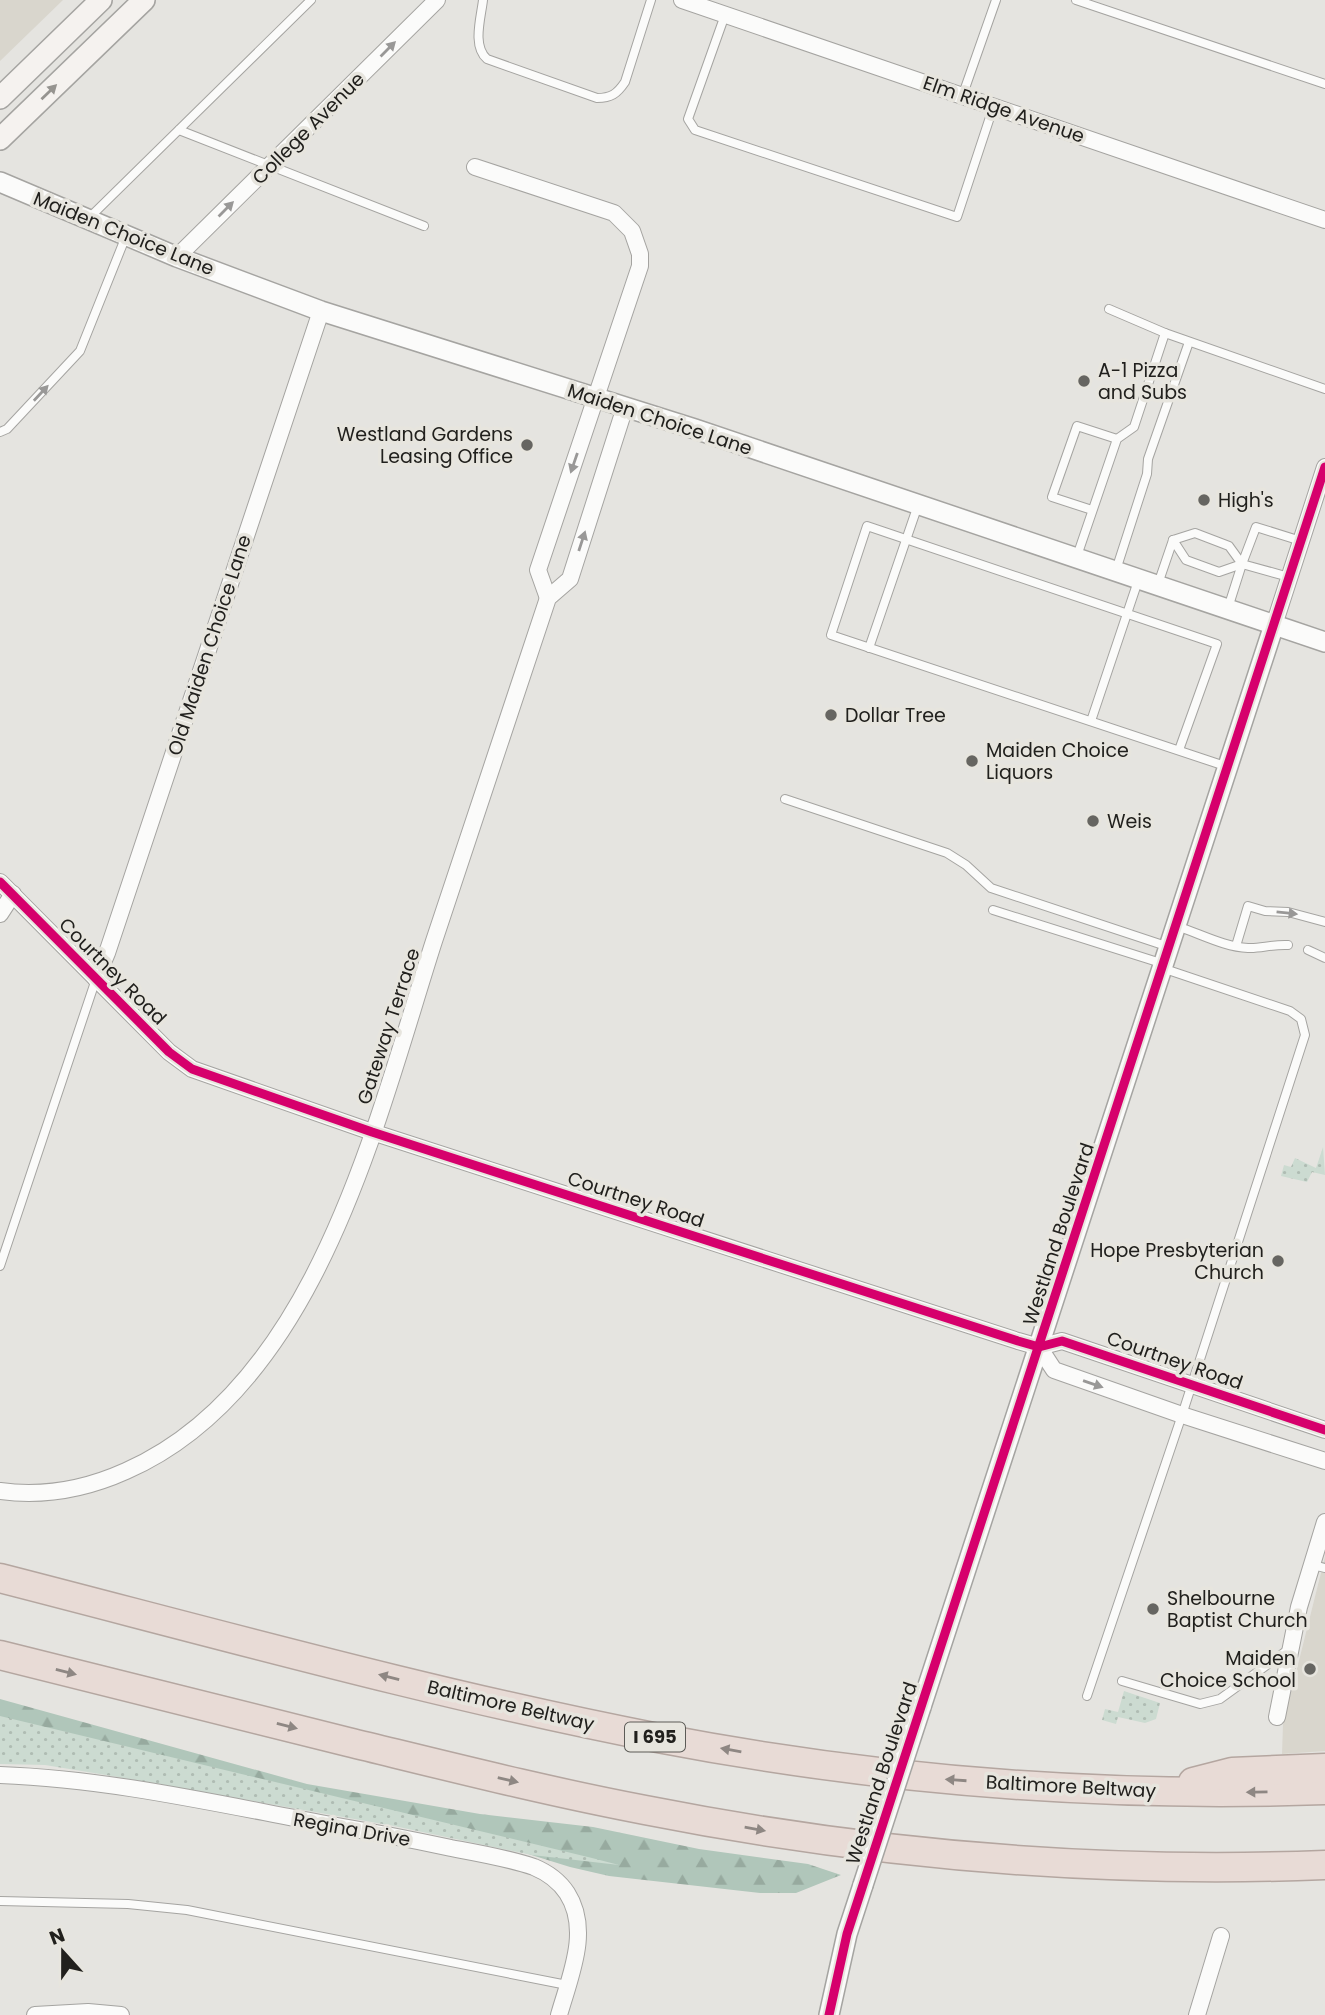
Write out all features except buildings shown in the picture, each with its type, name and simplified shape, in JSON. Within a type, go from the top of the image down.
[{"type":"highway","name":"Baltimore Beltway","points":[[0,1578],[400,1680],[658,1738],[785,1759],[942,1779],[1071,1788],[1229,1793],[1325,1790]]},
{"type":"highway","points":[[0,1655],[514,1782],[645,1810],[777,1833],[936,1853],[1068,1863],[1233,1869],[1325,1866]]},
{"type":"highway","points":[[1160,1791],[1232,1772],[1325,1769]]},
{"type":"main road","points":[[0,98],[101,0]]},
{"type":"main road","points":[[0,139],[144,0]]},
{"type":"street","name":"College Avenue","points":[[177,257],[437,0]]},
{"type":"street","name":"Elm Ridge Avenue","points":[[682,0],[1325,220]]},
{"type":"street","points":[[475,167],[614,213],[632,231],[640,254],[640,266],[538,570],[548,598]]},
{"type":"street","name":"Maiden Choice Lane","points":[[0,182],[177,257],[321,311],[625,407],[1325,642]]},
{"type":"street","name":"Old Maiden Choice Lane","points":[[96,979],[107,953],[321,311]]},
{"type":"street","name":"Gateway Terrace","points":[[0,1491],[24,1494],[80,1488],[116,1476],[167,1449],[222,1404],[247,1378],[315,1275],[337,1227],[372,1132],[548,598],[570,579],[625,407]]},
{"type":"street","points":[[1274,625],[1325,467]]},
{"type":"street","name":"Westland Boulevard","points":[[829,2015],[847,1934],[1274,625]]},
{"type":"street","name":"Courtney Road","points":[[0,881],[169,1052],[192,1069],[372,1132],[1039,1348],[1062,1341],[1325,1430]]},
{"type":"street","points":[[0,914],[13,894]]},
{"type":"street","name":"Courtney Road","points":[[1039,1348],[1054,1370],[1325,1461]]},
{"type":"street","points":[[1277,1717],[1299,1607],[1319,1566],[1325,1522]]},
{"type":"street","name":"Regina Drive","points":[[0,1775],[111,1785],[411,1839],[534,1867],[554,1878],[566,1891],[580,1926],[578,1946],[559,2015]]},
{"type":"street","points":[[1197,2015],[1221,1936]]},
{"type":"street","points":[[34,2015],[88,2012],[121,2015]]},
{"type":"lane","points":[[88,219],[311,0]]},
{"type":"lane","points":[[483,0],[479,43],[482,55],[597,98],[606,98],[619,90],[625,82],[650,0]]},
{"type":"lane","points":[[963,94],[996,0]]},
{"type":"lane","points":[[1076,0],[1325,84]]},
{"type":"lane","points":[[725,15],[688,118],[695,130],[957,217],[994,105]]},
{"type":"lane","points":[[179,130],[424,226]]},
{"type":"lane","points":[[0,432],[7,429],[80,351],[126,235]]},
{"type":"lane","points":[[1109,309],[1189,342],[1325,389]]},
{"type":"lane","points":[[1077,557],[1117,439],[1135,427],[1165,333]]},
{"type":"lane","points":[[1116,570],[1147,474],[1148,459],[1189,342]]},
{"type":"lane","points":[[1092,510],[1052,497],[1077,426],[1117,439]]},
{"type":"lane","points":[[869,648],[919,504]]},
{"type":"lane","points":[[1179,750],[1217,644],[867,526],[831,635],[869,648],[1179,750],[1228,766]]},
{"type":"lane","points":[[1228,609],[1256,527],[1301,541]]},
{"type":"lane","points":[[1173,540],[1195,533],[1229,546],[1242,564]]},
{"type":"lane","points":[[1173,540],[1186,560],[1219,572],[1242,564],[1289,577]]},
{"type":"lane","points":[[1158,584],[1173,540]]},
{"type":"lane","points":[[1091,721],[1139,578]]},
{"type":"lane","points":[[785,799],[947,853],[966,865],[991,888],[1290,1011],[1301,1019],[1306,1035],[1087,1696]]},
{"type":"lane","points":[[1236,946],[1248,906],[1265,911],[1288,912],[1325,922]]},
{"type":"lane","points":[[993,910],[1165,960]]},
{"type":"lane","points":[[1176,926],[1251,949],[1265,945],[1287,945]]},
{"type":"lane","points":[[1308,950],[1325,958]]},
{"type":"lane","points":[[0,1266],[96,979]]},
{"type":"lane","points":[[1122,1681],[1200,1704],[1210,1703],[1220,1699],[1289,1649]]},
{"type":"lane","points":[[0,1901],[128,1904],[187,1910],[567,1985]]},
{"type":"shaded area","points":[[0,0],[63,0],[0,61]]},
{"type":"shaded area","points":[[1323,1147],[1325,1175],[1312,1172],[1307,1182],[1281,1176],[1284,1165],[1291,1167],[1295,1158],[1316,1168]]},
{"type":"shaded area","name":"Maiden Choice School","points":[[1325,1557],[1325,1751],[1282,1754],[1283,1724]]},
{"type":"shaded area","points":[[1124,1691],[1160,1703],[1156,1719],[1145,1723],[1118,1717],[1116,1724],[1102,1720],[1105,1709],[1118,1712]]},
{"type":"shaded area","points":[[0,1716],[619,1865],[532,1855],[394,1826],[45,1765],[0,1764]]},
{"type":"green space","points":[[0,1699],[307,1784],[480,1814],[593,1827],[699,1849],[808,1864],[841,1875],[796,1893],[760,1893],[609,1876],[570,1867],[410,1817],[0,1746]]},
{"type":"cycle path","points":[[829,2015],[847,1934],[1325,467]]},
{"type":"cycle path","points":[[0,882],[169,1052],[192,1069],[372,1132],[1018,1341],[1039,1347],[1062,1341],[1325,1430]]},
{"type":"place","name":"A-1 Pizza and Subs","points":[[1084,381]]},
{"type":"place","name":"Westland Gardens Leasing Office","points":[[527,445]]},
{"type":"place","name":"High's","points":[[1204,500]]},
{"type":"place","name":"Dollar Tree","points":[[831,715]]},
{"type":"place","name":"Maiden Choice Liquors","points":[[972,761]]},
{"type":"place","name":"Weis","points":[[1093,821]]},
{"type":"place","name":"Hope Presbyterian Church","points":[[1278,1261]]},
{"type":"place","name":"Shelbourne Baptist Church","points":[[1153,1609]]},
{"type":"place","name":"Maiden Choice School","points":[[1310,1669]]}]
